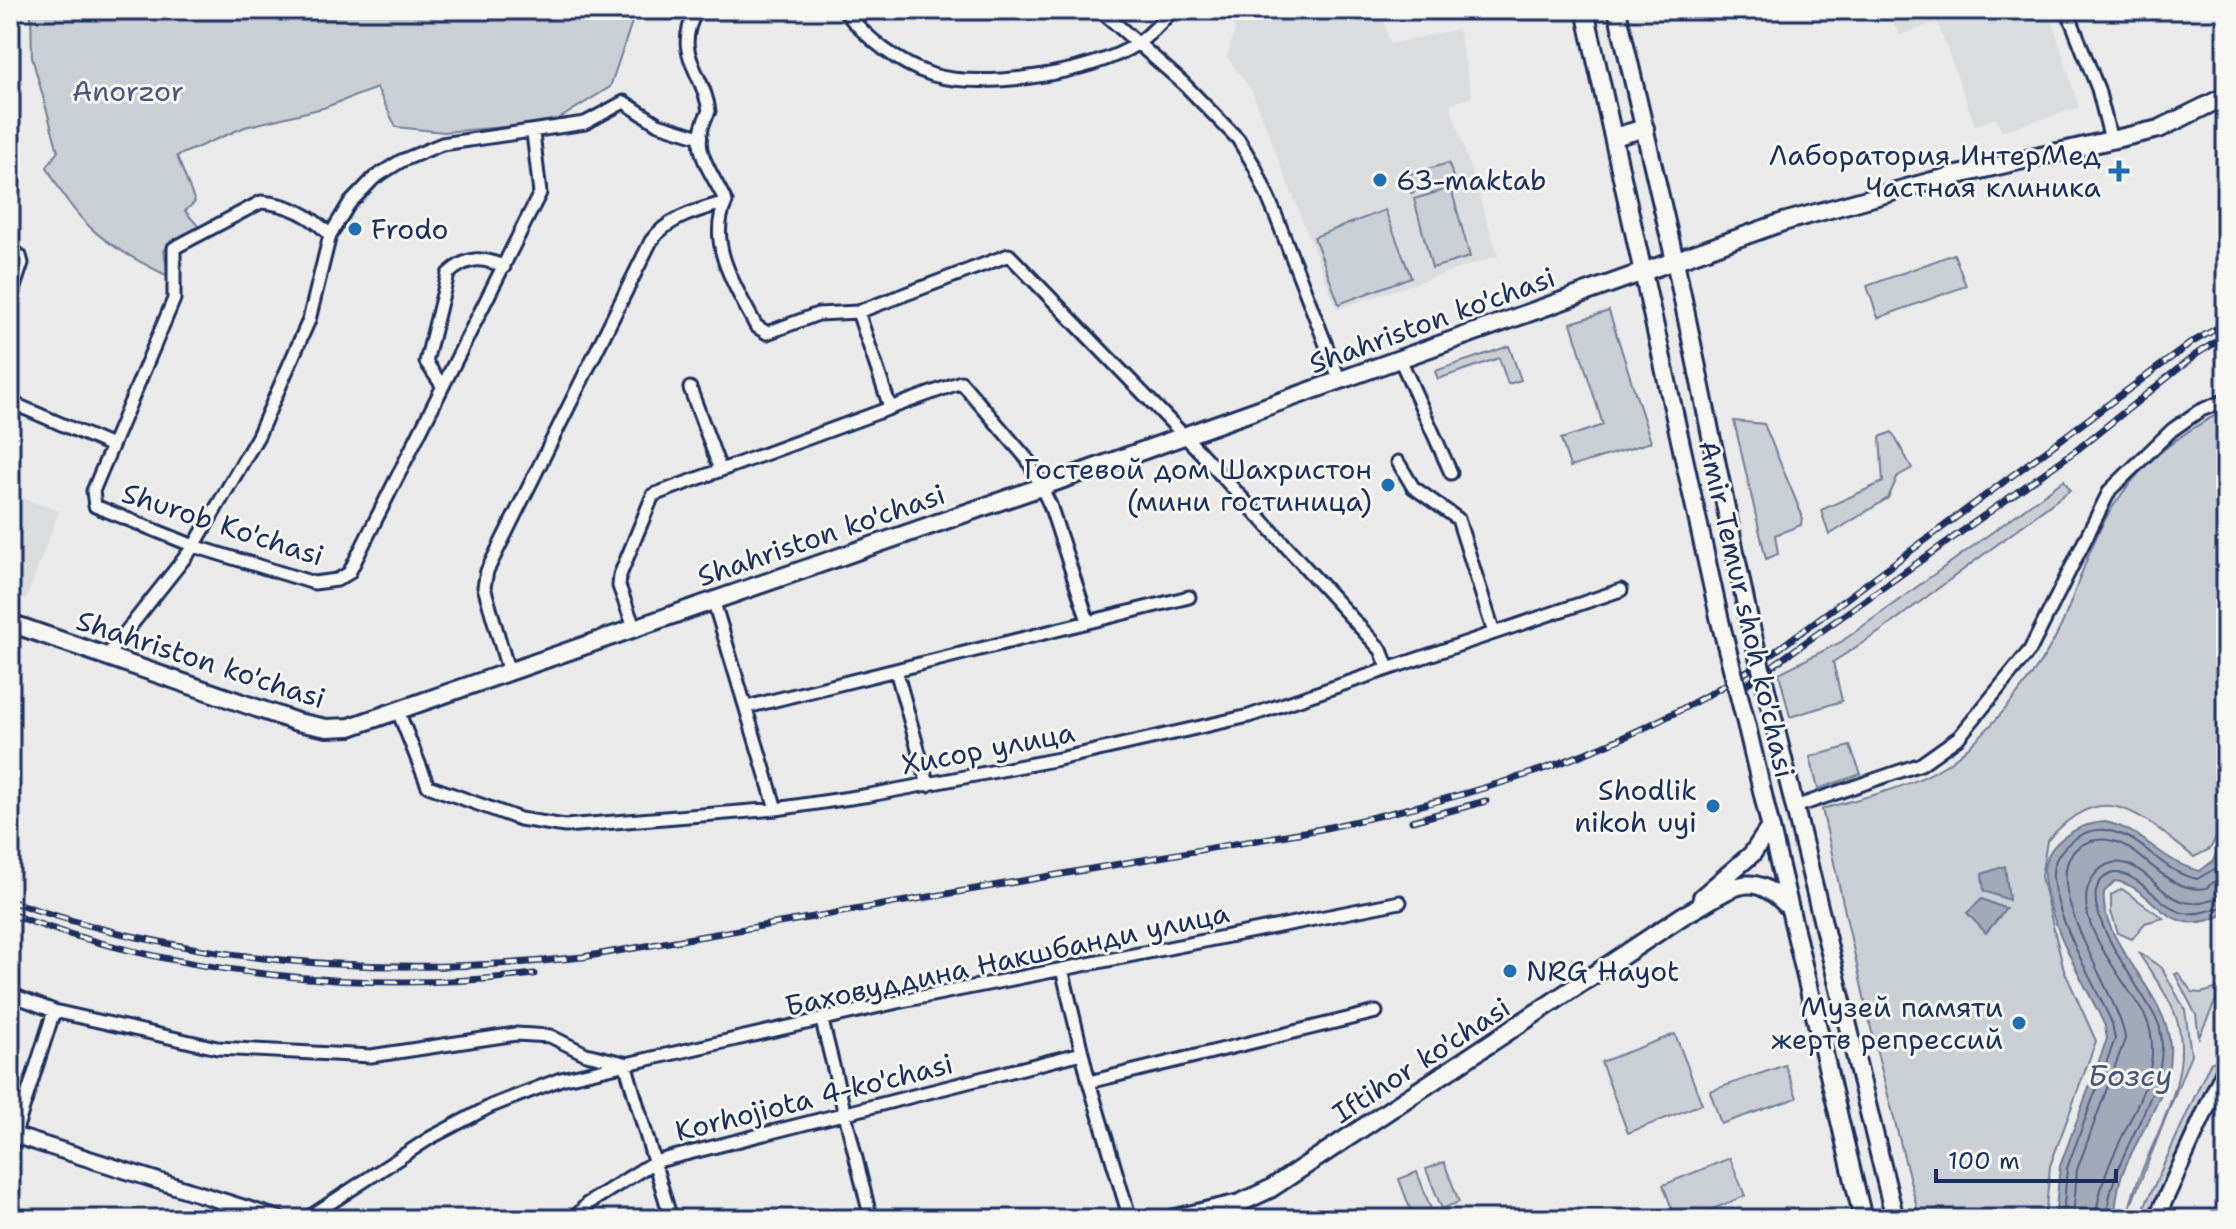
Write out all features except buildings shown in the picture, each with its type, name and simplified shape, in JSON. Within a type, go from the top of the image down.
[{"type":"main road","name":"Amir Temur shoh ko'chasi","points":[[1585,10],[1720,621],[1863,1219]]},
{"type":"main road","name":"Amir Temur shoh ko'chasi","points":[[1617,10],[1675,261],[1748,615],[1895,1219]]},
{"type":"main road","name":"Shahriston ko'chasi","points":[[10,623],[319,728],[350,727],[1340,381],[1403,367],[1645,272],[1830,207],[2169,125],[2226,96]]},
{"type":"main road","points":[[1614,137],[1645,128]]},
{"type":"main road","name":"Iftihor ko'chasi","points":[[1684,915],[1752,854],[1770,827]]},
{"type":"main road","name":"Iftihor ko'chasi","points":[[1171,1219],[1240,1203],[1279,1184],[1684,915],[1734,886],[1749,884],[1772,890],[1790,909]]},
{"type":"street","points":[[697,10],[687,36],[687,53],[709,111],[697,136]]},
{"type":"street","points":[[844,10],[885,49],[936,76],[993,81],[1081,66],[1137,44],[1173,10]]},
{"type":"street","points":[[1100,10],[1183,83],[1238,139],[1255,167],[1340,381]]},
{"type":"street","points":[[2067,10],[2098,89],[2111,140]]},
{"type":"street","points":[[106,657],[194,546],[258,436],[309,320],[330,235],[360,190],[410,156],[442,144],[585,123],[624,102],[658,124],[697,136],[726,202],[717,221],[721,251],[756,326],[767,333],[818,314],[858,312],[1009,255],[1181,437],[1199,451],[1381,650],[1388,668]]},
{"type":"street","name":"Shurob Ko'chasi","points":[[330,235],[317,221],[298,211],[261,202],[174,248],[174,299],[93,491],[95,506],[194,546],[314,583],[337,580],[355,563],[441,384],[540,193],[533,133]]},
{"type":"street","points":[[509,673],[484,587],[487,571],[658,230],[685,215],[726,202]]},
{"type":"street","points":[[10,248],[20,256],[22,263],[10,300]]},
{"type":"street","points":[[441,384],[426,362],[448,274],[470,260],[487,258],[504,267]]},
{"type":"street","points":[[858,312],[890,407]]},
{"type":"street","points":[[1403,367],[1451,473]]},
{"type":"street","points":[[634,627],[619,586],[650,499],[720,469],[961,382],[1028,460],[1041,487],[1088,621]]},
{"type":"street","points":[[690,388],[720,469]]},
{"type":"street","points":[[1795,807],[1921,764],[1970,727],[2030,650],[2110,490],[2172,430],[2199,411],[2226,400]]},
{"type":"street","points":[[10,402],[112,446]]},
{"type":"street","points":[[1398,462],[1413,487],[1458,519],[1494,633]]},
{"type":"street","name":"Хисор улица","points":[[398,711],[428,786],[520,819],[565,826],[776,809],[928,785],[1249,716],[1621,590]]},
{"type":"street","points":[[747,707],[1189,597]]},
{"type":"street","points":[[713,599],[776,809]]},
{"type":"street","points":[[896,670],[928,785]]},
{"type":"street","name":"Баховуддина Накшбанди улица","points":[[306,1219],[430,1138],[491,1106],[561,1079],[1062,969],[1400,902]]},
{"type":"street","points":[[1062,969],[1089,1082],[1130,1219]]},
{"type":"street","points":[[10,994],[54,1011],[217,1048],[371,1056],[516,1034],[550,1036],[586,1054],[625,1063],[671,1219]]},
{"type":"street","points":[[54,1011],[11,1139],[279,1219]]},
{"type":"street","points":[[1089,1082],[1376,1012]]},
{"type":"street","points":[[822,1021],[871,1219]]},
{"type":"street","name":"Korhojiota 4-ko'chasi","points":[[574,1219],[587,1204],[654,1162],[1082,1053]]},
{"type":"street","points":[[2156,1219],[2226,1066]]},
{"type":"shaded area","name":"63-maktab","points":[[1223,10],[1381,10],[1390,44],[1458,29],[1472,97],[1450,104],[1498,256],[1337,309],[1252,91],[1227,57],[1235,29]]},
{"type":"shaded area","points":[[1885,10],[2049,10],[2079,108],[2001,131],[1996,118],[1975,125],[1937,22],[1900,35]]},
{"type":"shaded area","points":[[10,494],[59,511],[26,599],[10,593]]},
{"type":"green space","name":"Anorzor","points":[[31,10],[636,10],[610,87],[552,123],[444,132],[396,127],[377,88],[323,108],[245,127],[177,156],[195,202],[185,211],[199,227],[164,250],[168,276],[128,255],[97,233],[71,205],[47,167],[58,151],[32,57]]},
{"type":"green space","points":[[1449,163],[1454,181],[1411,193],[1406,175]]},
{"type":"green space","points":[[1451,188],[1470,257],[1432,268],[1414,199]]},
{"type":"green space","points":[[1385,210],[1411,277],[1339,304],[1314,237]]},
{"type":"green space","points":[[1954,254],[1966,286],[1878,318],[1867,286]]},
{"type":"green space","points":[[1609,311],[1651,442],[1570,467],[1561,439],[1603,425],[1571,323]]},
{"type":"green space","points":[[1509,346],[1521,380],[1508,384],[1499,358],[1438,379],[1435,371]]},
{"type":"green space","points":[[2226,410],[2226,818],[2210,849],[2194,857],[2140,816],[2123,808],[2105,806],[2087,809],[2068,821],[2047,841],[2041,877],[2064,970],[2096,1041],[2050,1166],[2045,1219],[1920,1219],[1873,1037],[1822,809],[1918,779],[1947,764],[1980,736],[2027,681],[2053,642],[2099,531],[2127,487],[2165,448],[2194,427]]},
{"type":"green space","points":[[1734,421],[1764,424],[1802,515],[1801,525],[1775,535],[1778,554],[1766,559]]},
{"type":"green space","points":[[1892,432],[1912,468],[1898,476],[1888,498],[1829,535],[1821,510],[1883,482],[1880,437]]},
{"type":"green space","points":[[2064,480],[2070,490],[1881,631],[1833,662],[1842,701],[1790,717],[1779,673],[1841,642]]},
{"type":"green space","points":[[1850,746],[1861,774],[1818,789],[1810,757]]},
{"type":"green space","points":[[2122,889],[2163,918],[2145,923],[2132,939],[2118,933],[2111,912],[2111,895]]},
{"type":"green space","points":[[2138,952],[2162,968],[2185,1010],[2191,1054],[2129,1210],[2174,1090],[2180,1066],[2181,1042],[2173,1008]]},
{"type":"green space","points":[[2178,973],[2192,992],[2201,993],[2222,987],[2199,1037],[2196,1015],[2175,974]]},
{"type":"green space","points":[[1675,1034],[1702,1104],[1628,1133],[1601,1062]]},
{"type":"green space","points":[[2215,1061],[2218,1066],[2147,1219],[2139,1219],[2210,1063]]},
{"type":"green space","points":[[1785,1065],[1797,1098],[1721,1124],[1710,1091]]},
{"type":"green space","points":[[1730,1158],[1745,1196],[1688,1219],[1676,1219],[1663,1185]]},
{"type":"green space","points":[[1444,1162],[1459,1202],[1442,1209],[1426,1169]]},
{"type":"green space","points":[[1417,1172],[1432,1212],[1414,1219],[1399,1179]]},
{"type":"water","name":"Бозсу","points":[[2105,822],[2131,832],[2175,861],[2200,871],[2213,861],[2226,831],[2226,913],[2205,921],[2189,922],[2175,919],[2129,885],[2115,881],[2104,892],[2105,911],[2111,929],[2158,1006],[2166,1026],[2169,1063],[2160,1097],[2121,1177],[2114,1219],[2055,1219],[2060,1166],[2107,1039],[2105,1026],[2053,915],[2044,878],[2045,866],[2054,846],[2062,838],[2083,827]]},
{"type":"water","points":[[2005,866],[2009,900],[1984,891],[1982,874]]},
{"type":"water","points":[[1982,899],[2006,909],[1986,933],[1967,913]]},
{"type":"railway","points":[[10,901],[80,923],[222,953],[365,966],[510,963],[583,957],[1321,829],[1380,816],[1545,768],[1650,725],[1702,698],[1754,667],[2191,343],[2226,323]]},
{"type":"railway","points":[[1734,693],[2078,449],[2198,353],[2226,336]]},
{"type":"railway","points":[[1412,821],[1486,801]]},
{"type":"railway","points":[[10,914],[136,952],[269,974],[403,982],[534,974]]},
{"type":"place","name":"Лаборатория ИнтерМед Частная клиника","points":[[2119,171]]},
{"type":"place","name":"63-maktab","points":[[1380,180]]},
{"type":"place","name":"Frodo","points":[[355,229]]},
{"type":"place","name":"Гостевой дом Шахристон (мини гостиница)","points":[[1388,485]]},
{"type":"place","name":"Shodlik nikoh uyi","points":[[1713,806]]},
{"type":"place","name":"NRG Hayot","points":[[1510,971]]},
{"type":"place","name":"Музей памяти жертв репрессий","points":[[2019,1023]]}]
